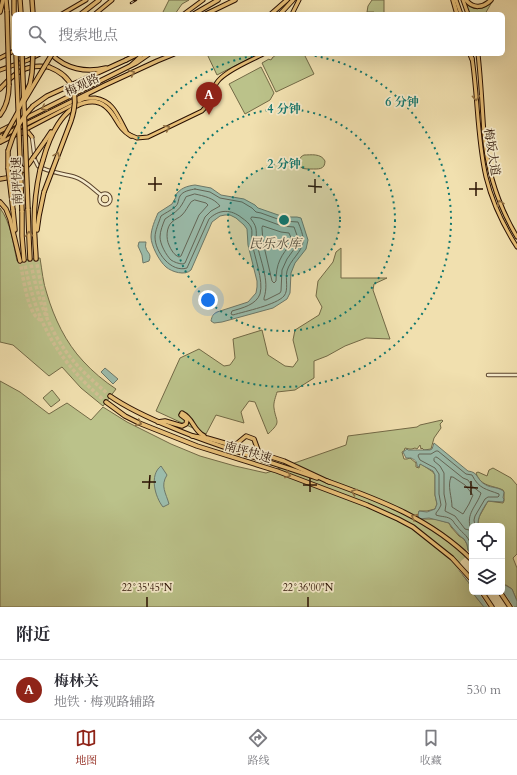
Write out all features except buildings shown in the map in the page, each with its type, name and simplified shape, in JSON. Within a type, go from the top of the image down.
[{"type":"highway","points":[[0,12],[3,0]]},
{"type":"highway","points":[[0,115],[7,100],[10,85],[6,0]]},
{"type":"highway","points":[[14,0],[14,12]]},
{"type":"highway","points":[[20,0],[21,12]]},
{"type":"highway","points":[[32,0],[33,12]]},
{"type":"highway","points":[[84,12],[99,0]]},
{"type":"highway","points":[[197,12],[218,0]]},
{"type":"highway","points":[[210,12],[235,0]]},
{"type":"highway","points":[[273,12],[287,0]]},
{"type":"highway","points":[[282,12],[293,0]]},
{"type":"highway","points":[[453,0],[456,12]]},
{"type":"highway","points":[[464,0],[479,7],[491,0]]},
{"type":"highway","name":"南坪快速","points":[[16,56],[22,211],[22,261],[17,247]]},
{"type":"highway","name":"南坪快速","points":[[22,56],[30,259]]},
{"type":"highway","points":[[0,142],[30,84],[33,56]]},
{"type":"highway","points":[[2,137],[51,56]]},
{"type":"highway","points":[[54,56],[61,62],[74,69],[82,70],[98,70],[126,60]]},
{"type":"highway","points":[[17,247],[8,168],[8,151],[16,127],[33,106],[47,96],[134,56]]},
{"type":"highway","name":"梅观路","points":[[0,131],[149,56]]},
{"type":"highway","name":"梅观路","points":[[2,137],[96,89],[169,56]]},
{"type":"highway","points":[[0,88],[8,79],[20,70],[33,66],[42,66],[49,67],[57,71],[70,83],[74,91],[74,111],[44,192],[38,221],[36,251]]},
{"type":"highway","points":[[79,101],[96,89]]},
{"type":"highway","points":[[0,179],[18,174],[24,170],[64,116],[75,107],[86,102],[93,101],[103,104],[113,114],[123,130],[131,136]]},
{"type":"highway","points":[[36,259],[35,203],[37,185],[46,148],[52,134],[64,116]]},
{"type":"highway","points":[[0,202],[6,209],[10,219],[17,247]]},
{"type":"highway","name":"南坪快速","points":[[110,396],[129,408],[192,436],[329,482],[390,506],[416,518],[437,531],[471,559]]},
{"type":"highway","name":"南坪快速","points":[[106,402],[125,416],[139,423],[191,444],[277,471],[389,514],[405,522],[446,553],[469,577]]},
{"type":"highway","points":[[158,422],[165,421],[184,426],[186,424],[186,420],[182,414],[190,419],[197,431],[207,438]]},
{"type":"highway","points":[[192,436],[207,438],[284,461],[329,482]]},
{"type":"highway","points":[[234,446],[246,436],[254,440],[259,453]]},
{"type":"highway","points":[[484,595],[492,607]]},
{"type":"highway","points":[[502,595],[510,607]]},
{"type":"main road","points":[[65,12],[86,0]]},
{"type":"main road","points":[[97,12],[112,0]]},
{"type":"main road","points":[[187,12],[203,0]]},
{"type":"main road","points":[[293,12],[299,0]]},
{"type":"main road","points":[[456,0],[460,12]]},
{"type":"main road","points":[[464,0],[467,12]]},
{"type":"main road","points":[[0,58],[12,52]]},
{"type":"main road","points":[[0,70],[36,56]]},
{"type":"main road","points":[[129,66],[141,56]]},
{"type":"main road","points":[[0,142],[85,98],[93,98],[108,102],[114,109],[125,130],[131,136],[140,138],[148,136],[202,111],[208,104],[217,82],[225,74],[259,56]]},
{"type":"main road","name":"梅坂大道","points":[[478,56],[484,134],[491,178],[502,209],[517,238]]},
{"type":"main road","name":"梅坂大道","points":[[472,59],[479,135],[486,178],[497,211],[517,247]]},
{"type":"main road","points":[[32,137],[32,130],[36,124]]},
{"type":"main road","points":[[17,134],[28,132],[32,137]]},
{"type":"street","points":[[32,137],[38,166],[47,171],[81,179],[101,195]]},
{"type":"street","points":[[104,193],[108,194],[110,198],[109,202],[105,204],[102,203],[100,198],[101,195],[104,193]]},
{"type":"street","points":[[488,375],[517,375]]},
{"type":"green space","points":[[169,0],[189,0],[182,4],[176,12],[163,12]]},
{"type":"green space","points":[[372,0],[384,0],[384,12],[367,12],[368,6]]},
{"type":"green space","points":[[492,2],[486,12],[468,12],[466,4],[473,8],[486,6]]},
{"type":"green space","points":[[208,56],[254,56],[217,75]]},
{"type":"green space","points":[[274,56],[305,56],[314,74],[276,92],[262,63]]},
{"type":"green space","points":[[261,67],[274,93],[270,100],[245,114],[229,84]]},
{"type":"green space","points":[[304,155],[316,155],[321,157],[325,161],[325,164],[319,169],[302,168],[299,165],[299,161]]},
{"type":"green space","points":[[0,208],[7,220],[17,261],[40,258],[44,285],[50,303],[57,321],[71,346],[87,365],[116,389],[103,406],[81,388],[62,367],[49,376],[13,345],[0,342]]},
{"type":"green space","points":[[341,248],[341,278],[387,278],[374,284],[373,290],[390,339],[366,338],[314,361],[314,378],[295,390],[277,392],[274,406],[277,424],[268,434],[255,402],[249,401],[241,412],[244,423],[216,415],[206,434],[156,411],[180,358],[199,349],[224,366],[230,365],[235,358],[233,339],[262,330],[268,355],[285,366],[293,367],[298,360],[293,340],[295,330],[319,315],[322,307],[316,296],[318,281],[333,262],[336,252]]},
{"type":"green space","points":[[0,381],[20,392],[49,414],[67,403],[91,420],[103,407],[127,422],[171,444],[200,456],[266,473],[346,445],[348,436],[417,427],[442,420],[443,421],[440,424],[441,428],[434,438],[431,449],[421,449],[420,445],[417,449],[405,448],[402,452],[404,459],[410,458],[416,463],[416,467],[419,468],[421,464],[435,475],[435,495],[437,504],[435,509],[419,511],[418,519],[435,519],[449,523],[459,536],[464,539],[467,544],[469,556],[459,570],[469,583],[469,595],[474,595],[484,607],[0,607]]},
{"type":"green space","points":[[52,390],[60,400],[51,407],[43,398]]},
{"type":"green space","points":[[493,468],[511,478],[517,485],[517,554],[513,558],[517,568],[517,601],[512,589],[505,585],[505,523],[478,523],[479,517],[488,501],[503,503],[504,501],[503,490],[487,485],[478,478],[476,473],[478,472],[487,476],[489,470]]},
{"type":"water","name":"民乐水库","points":[[195,185],[211,188],[221,195],[244,199],[258,208],[284,217],[301,218],[308,240],[306,249],[295,263],[291,273],[290,293],[287,299],[273,308],[222,322],[214,323],[211,321],[213,315],[216,313],[248,302],[256,293],[257,281],[248,245],[247,229],[236,218],[230,215],[220,216],[212,222],[191,270],[185,273],[178,273],[169,269],[163,264],[156,253],[151,240],[152,231],[158,213],[172,204],[176,197],[175,196],[181,189]]},
{"type":"water","points":[[139,242],[146,242],[146,247],[150,255],[149,261],[143,263],[142,255],[138,246]]},
{"type":"water","points":[[105,368],[118,379],[113,384],[101,372]]},
{"type":"water","points":[[434,443],[468,471],[474,473],[483,483],[504,492],[503,502],[488,501],[479,517],[478,523],[469,523],[469,556],[467,544],[464,539],[449,523],[429,518],[419,519],[419,511],[427,512],[435,509],[437,504],[435,495],[435,475],[433,471],[420,464],[419,467],[417,466],[416,461],[411,458],[406,458],[403,452],[407,449],[432,449]]},
{"type":"water","points":[[161,466],[167,475],[164,486],[169,504],[163,507],[154,486],[155,475]]},
{"type":"water","points":[[469,556],[469,583],[459,570]]},
{"type":"water","points":[[505,585],[512,589],[517,601],[517,607],[484,607],[474,595],[505,595]]},
{"type":"pier","points":[[466,549],[469,552],[469,582],[458,569],[461,561],[467,556]]},
{"type":"pier","points":[[505,594],[514,607],[488,607],[480,595]]},
{"type":"tunnel","points":[[30,259],[40,299],[55,335],[75,363],[110,396]]},
{"type":"tunnel","points":[[36,259],[47,316]]},
{"type":"tunnel","points":[[24,260],[35,303],[42,322],[51,339],[74,371],[106,402]]},
{"type":"tunnel","points":[[20,261],[31,309],[41,321]]},
{"type":"railway","points":[[131,3],[136,0]]},
{"type":"place","name":"梅林关","points":[[209,115]]}]
